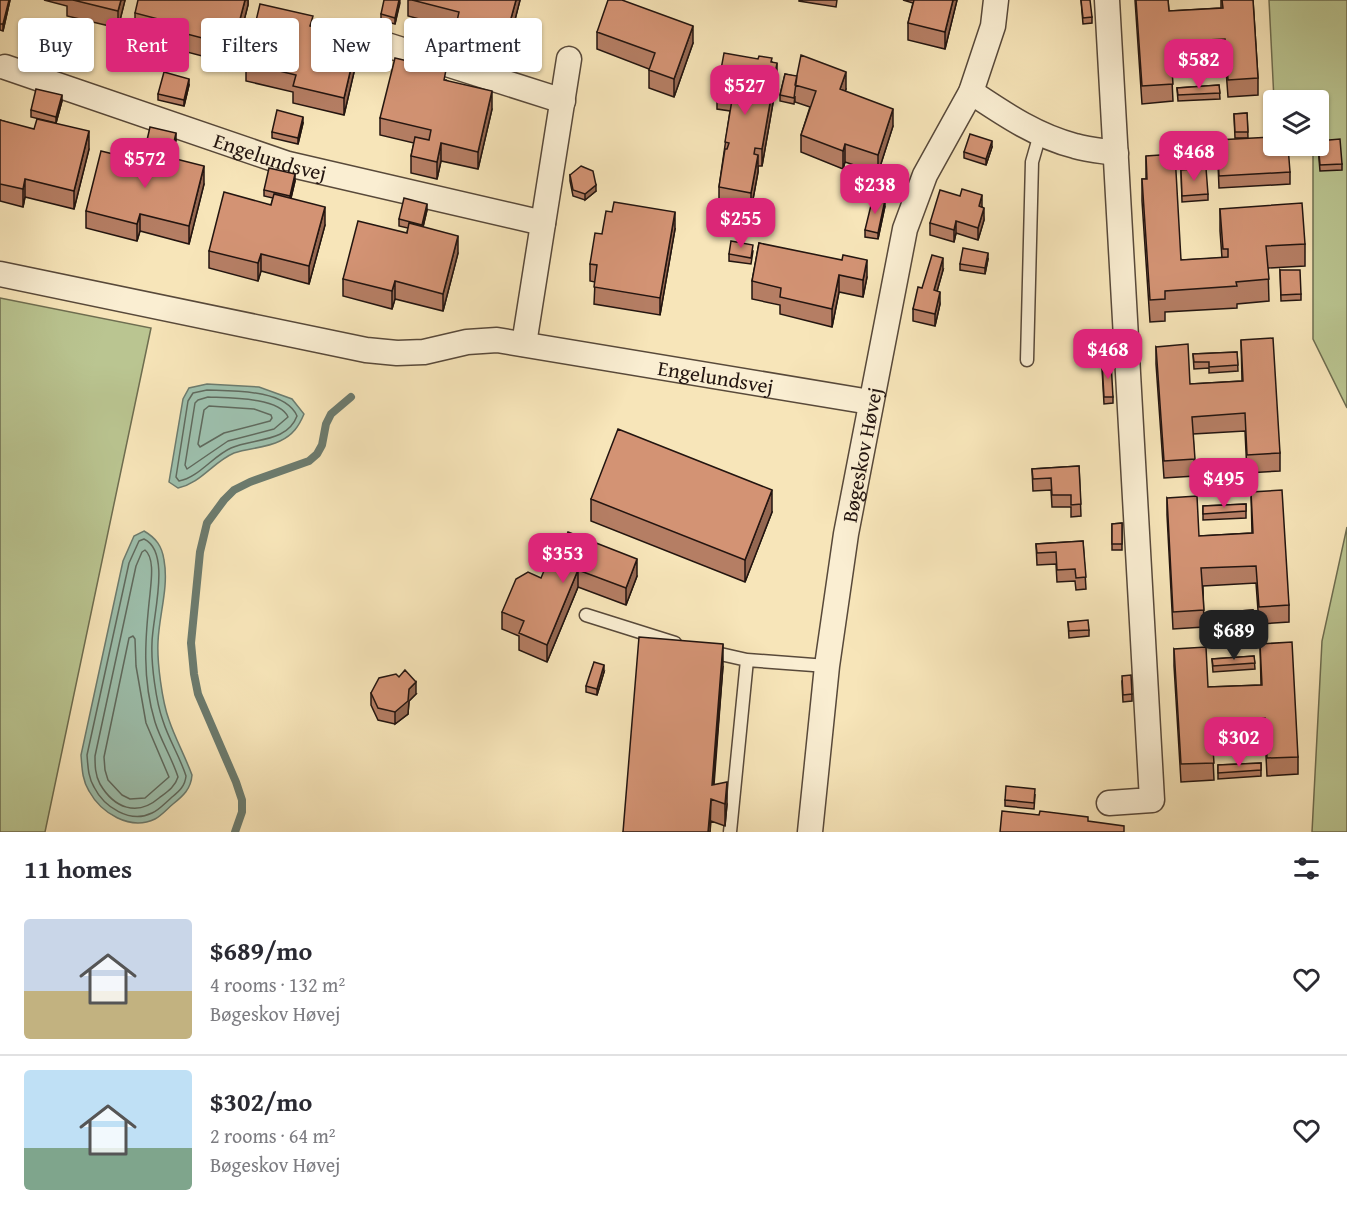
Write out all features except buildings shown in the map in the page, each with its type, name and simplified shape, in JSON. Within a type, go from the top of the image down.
[{"type":"street","name":"Bøgeskov Høvej","points":[[810,832],[827,666],[846,534],[905,229],[924,175],[971,92],[993,26],[996,0]]},
{"type":"street","points":[[1107,0],[1152,800],[1109,803]]},
{"type":"street","points":[[392,47],[562,100]]},
{"type":"street","points":[[524,344],[569,59]]},
{"type":"street","name":"Engelundsvej","points":[[5,67],[288,164],[543,223]]},
{"type":"street","points":[[971,92],[1013,120],[1040,134],[1075,146],[1116,153]]},
{"type":"street","name":"Engelundsvej","points":[[0,274],[366,350],[397,353],[424,352],[467,342],[496,340],[870,402]]},
{"type":"lane","points":[[1027,360],[1032,162],[1040,134]]},
{"type":"lane","points":[[586,615],[679,645],[747,660],[827,666]]},
{"type":"lane","points":[[730,832],[747,660]]},
{"type":"green space","points":[[1269,0],[1347,0],[1347,408],[1313,339],[1313,156],[1329,156],[1329,90],[1274,90]]},
{"type":"green space","points":[[0,298],[151,328],[45,832],[0,832]]},
{"type":"green space","points":[[1347,527],[1347,832],[1312,832],[1322,641]]},
{"type":"water","points":[[207,384],[259,387],[292,399],[304,414],[295,430],[285,439],[234,453],[194,482],[178,488],[169,482],[183,399],[189,388]]},
{"type":"water","points":[[144,531],[158,543],[163,555],[165,591],[158,642],[160,681],[169,720],[192,775],[186,792],[162,814],[155,819],[136,823],[117,818],[94,799],[85,782],[81,755],[123,561],[134,536]]},
{"type":"waterway","points":[[235,832],[242,812],[242,800],[198,694],[191,643],[200,552],[207,523],[234,490],[309,461],[322,445],[326,424],[331,414],[351,397]]}]
